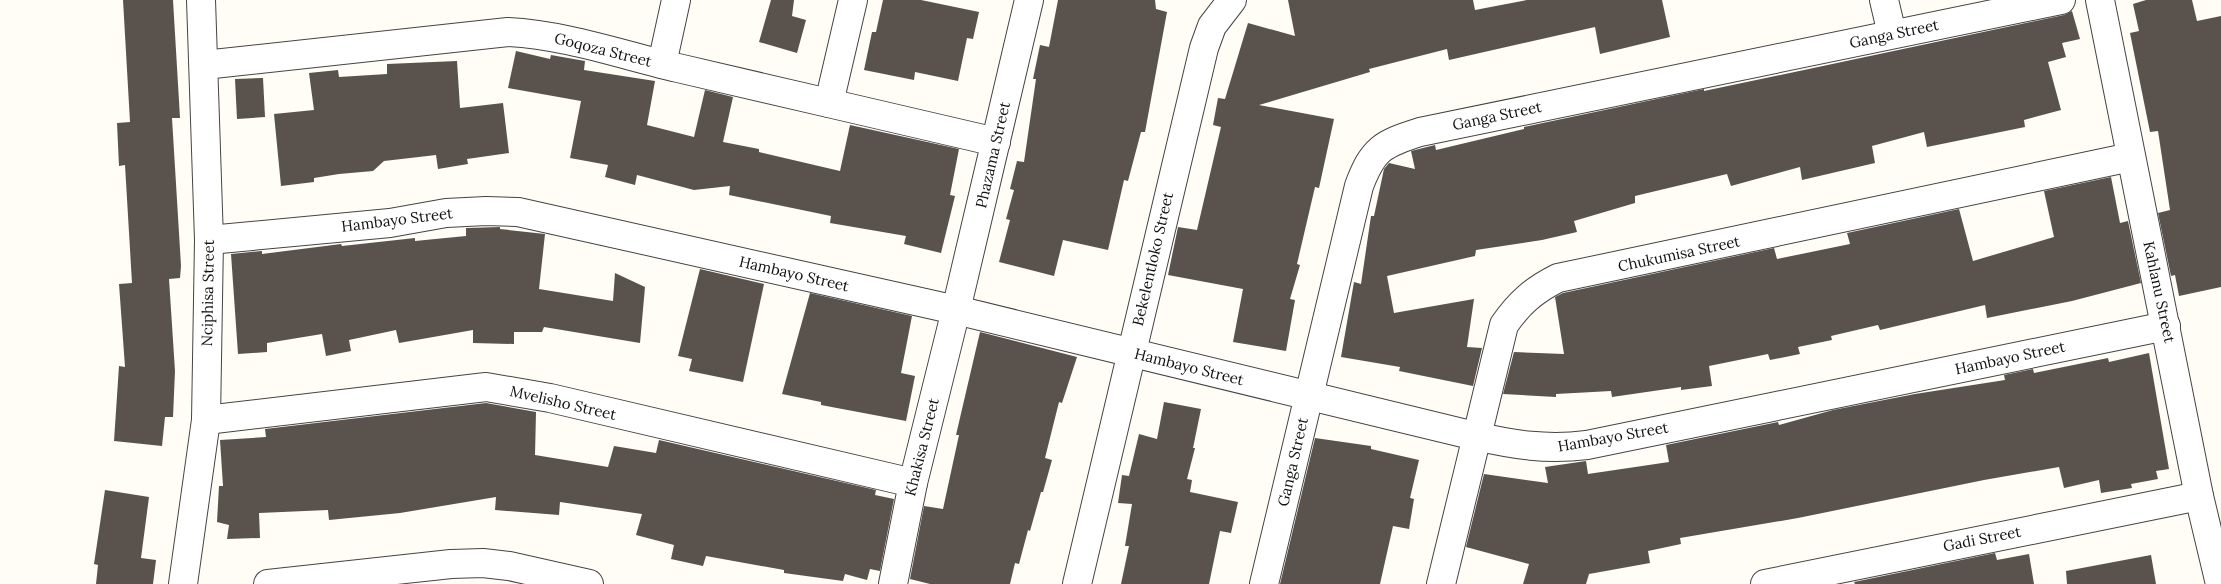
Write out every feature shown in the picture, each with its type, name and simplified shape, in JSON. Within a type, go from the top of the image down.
[{"type":"street","name":"Nciphisa Street","points":[[183,584],[206,420],[209,240],[201,0]]},
{"type":"street","points":[[662,64],[676,0]]},
{"type":"street","points":[[829,103],[853,0]]},
{"type":"street","name":"Phazama Street","points":[[956,310],[1029,0]]},
{"type":"street","name":"Bekelentloko Street","points":[[1077,584],[1204,48],[1212,26],[1232,0]]},
{"type":"street","points":[[1884,0],[1892,34]]},
{"type":"street","name":"Ganga Street","points":[[1264,584],[1359,186],[1367,165],[1380,148],[1396,139],[1420,132],[2061,0]]},
{"type":"street","name":"Kahlanu Street","points":[[2100,0],[2199,496],[2220,584]]},
{"type":"street","name":"Goqoza Street","points":[[204,65],[508,32],[558,38],[996,142]]},
{"type":"street","name":"Chukumisa Street","points":[[1441,584],[1475,436],[1504,325],[1529,294],[1558,278],[2131,157]]},
{"type":"street","name":"Hambayo Street","points":[[209,240],[390,223],[446,213],[518,212],[956,310],[1475,436],[1527,447],[1559,449],[1587,445],[2166,326]]},
{"type":"street","name":"Khakisa Street","points":[[893,584],[913,483],[956,310]]},
{"type":"street","name":"Mvelisho Street","points":[[206,420],[486,387],[550,398],[913,483]]},
{"type":"street","name":"Gadi Street","points":[[1765,584],[2199,496]]},
{"type":"street","points":[[268,584],[451,564],[509,566],[589,584]]},
{"type":"building","points":[[123,0],[173,0],[180,118],[172,118],[181,266],[180,278],[169,279],[175,371],[173,417],[165,417],[162,446],[114,441],[119,366],[125,367],[119,284],[132,283],[125,165],[119,166],[117,123],[130,122]]},
{"type":"building","points":[[771,0],[794,0],[792,16],[806,20],[797,53],[759,42]]},
{"type":"building","points":[[883,0],[921,0],[979,12],[973,39],[967,38],[958,81],[915,72],[914,80],[864,70],[872,32],[876,32]]},
{"type":"building","points":[[1058,0],[1155,0],[1156,9],[1167,12],[1145,132],[1141,132],[1128,181],[1124,180],[1108,250],[1063,240],[1054,276],[999,262],[1010,220],[1006,219],[1014,190],[1010,189],[1017,161],[1024,162],[1036,79],[1033,79],[1040,45],[1049,47]]},
{"type":"building","points":[[1288,0],[1473,0],[1475,10],[1527,0],[1662,0],[1670,37],[1600,54],[1595,27],[1449,60],[1447,49],[1369,69],[1370,72],[1259,105],[1334,119],[1319,188],[1315,187],[1297,264],[1300,265],[1290,299],[1295,300],[1286,351],[1233,342],[1243,289],[1168,275],[1178,227],[1197,230],[1221,127],[1213,125],[1218,98],[1225,99],[1248,23],[1295,36]]},
{"type":"building","points":[[2146,0],[2192,0],[2197,21],[2221,16],[2221,287],[2179,296],[2175,275],[2171,276],[2158,213],[2170,210],[2158,131],[2150,132],[2130,33],[2139,31],[2133,4]]},
{"type":"building","points":[[2072,11],[2080,39],[2062,43],[2066,57],[2048,62],[2061,110],[2024,120],[2025,127],[1927,147],[1924,132],[1872,146],[1875,163],[1802,180],[1800,167],[1731,186],[1727,174],[1635,196],[1635,203],[1574,221],[1577,232],[1542,240],[1476,250],[1475,256],[1387,276],[1394,313],[1474,299],[1467,347],[1482,348],[1473,386],[1399,371],[1400,367],[1341,357],[1354,282],[1361,284],[1371,216],[1374,216],[1384,169],[1389,163],[1415,169],[1411,151],[1435,145],[1436,150],[1524,129],[1524,127],[2064,15]]},
{"type":"building","points":[[516,51],[550,59],[551,55],[585,61],[584,70],[655,81],[647,125],[694,137],[705,90],[733,97],[723,142],[759,149],[759,152],[840,171],[850,125],[959,149],[950,195],[955,196],[941,253],[904,244],[906,236],[830,223],[831,216],[729,195],[730,186],[694,190],[637,175],[635,185],[605,177],[608,165],[570,158],[581,101],[508,88]]},
{"type":"building","points":[[457,61],[460,108],[503,103],[509,153],[467,159],[468,164],[438,169],[436,155],[384,161],[373,171],[314,178],[314,182],[281,186],[274,114],[314,110],[309,73],[338,70],[339,77],[387,74],[387,64]]},
{"type":"building","points":[[263,78],[265,117],[237,119],[235,79]]},
{"type":"building","points":[[2111,177],[2120,223],[2128,221],[2141,283],[2072,301],[1987,318],[1985,305],[1880,330],[1878,325],[1831,336],[1832,340],[1798,347],[1800,354],[1770,360],[1768,354],[1709,366],[1712,386],[1681,390],[1681,387],[1612,397],[1611,391],[1556,394],[1556,397],[1503,394],[1514,352],[1564,354],[1555,297],[1563,293],[1774,248],[1777,259],[1850,244],[1847,233],[1959,209],[1973,261],[2054,237],[2044,191]]},
{"type":"building","points":[[500,227],[500,229],[545,234],[539,289],[613,301],[615,273],[645,287],[640,343],[544,327],[542,332],[514,332],[514,344],[473,343],[473,330],[399,343],[396,330],[349,340],[351,351],[326,356],[322,334],[267,343],[267,352],[238,354],[231,254],[262,251],[262,254],[341,244],[342,246],[415,238],[415,241],[466,236],[466,228]]},
{"type":"building","points":[[700,269],[764,284],[743,382],[689,371],[692,359],[678,356]]},
{"type":"building","points":[[810,293],[912,316],[901,373],[915,376],[906,421],[821,405],[821,402],[782,394]]},
{"type":"building","points":[[980,332],[1077,357],[1062,403],[1059,402],[1045,458],[1052,460],[1043,492],[1041,492],[1030,531],[1028,530],[1019,564],[1015,563],[1010,584],[930,584],[910,579],[924,506],[943,509],[959,435],[956,435]]},
{"type":"building","points":[[2149,353],[2169,469],[2156,471],[2158,479],[2131,484],[2132,488],[2101,493],[2099,480],[2064,488],[2059,467],[1984,480],[1798,518],[1680,538],[1681,544],[1648,551],[1650,563],[1589,574],[1586,584],[1523,584],[1529,564],[1466,547],[1484,474],[1548,483],[1545,467],[1586,461],[1588,474],[1669,462],[1666,445],[1778,422],[1779,425],[1833,410],[1915,394],[2005,380],[2004,375],[2033,369],[2034,373],[2108,358],[2109,362]]},
{"type":"building","points":[[1164,402],[1201,409],[1193,448],[1195,448],[1187,479],[1192,480],[1190,492],[1238,502],[1231,533],[1220,531],[1209,584],[1121,584],[1129,546],[1125,546],[1132,504],[1118,503],[1122,475],[1129,476],[1139,434],[1157,439]]},
{"type":"building","points":[[486,403],[536,412],[535,455],[608,467],[614,446],[656,453],[659,440],[876,490],[875,495],[894,499],[880,571],[870,569],[867,580],[845,574],[843,581],[784,573],[784,570],[706,556],[703,566],[671,559],[674,545],[636,535],[642,514],[560,502],[559,515],[495,510],[496,497],[400,513],[329,520],[328,510],[259,513],[260,538],[227,539],[229,525],[217,522],[219,486],[223,486],[220,440],[266,437],[265,429]]},
{"type":"building","points":[[1315,438],[1371,446],[1371,449],[1419,460],[1410,498],[1414,499],[1409,529],[1393,526],[1380,584],[1280,584]]},
{"type":"building","points":[[105,490],[149,497],[141,558],[156,560],[153,584],[96,584],[98,565],[94,564]]},
{"type":"building","points":[[1995,553],[1997,560],[2029,554],[2034,584],[1855,584],[1854,582]]},
{"type":"building","points":[[2151,555],[2156,584],[2067,584],[2066,571]]}]
